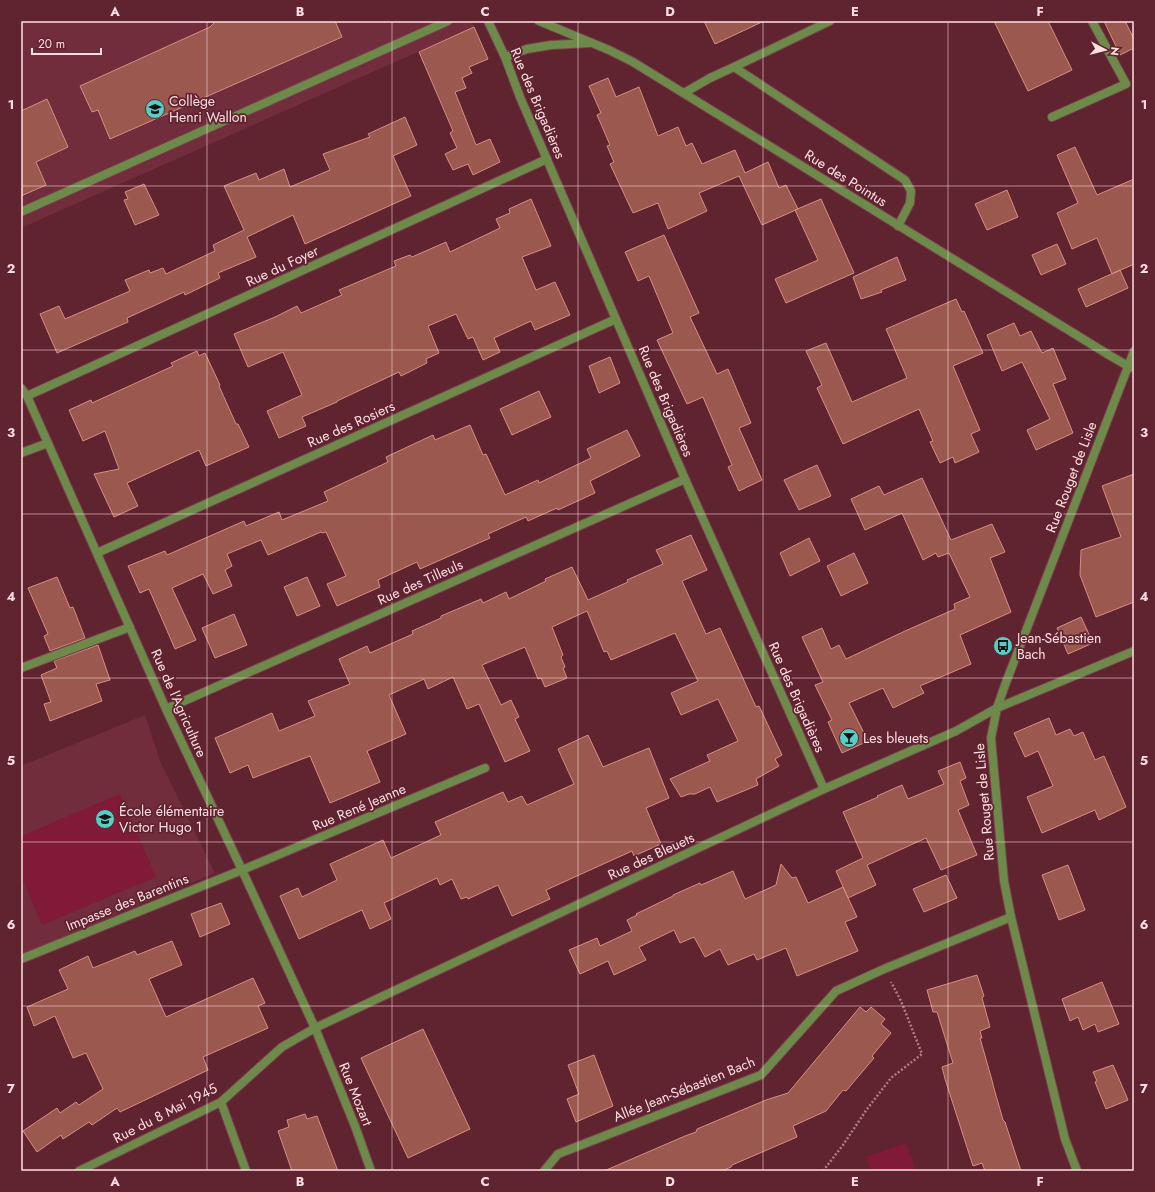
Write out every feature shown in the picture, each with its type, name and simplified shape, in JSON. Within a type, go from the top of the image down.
[{"type":"street","points":[[21,212],[448,21]]},
{"type":"street","name":"Rue des Brigadières","points":[[488,21],[505,57],[520,97],[685,479],[824,789]]},
{"type":"street","name":"Rue des Pointus","points":[[539,21],[592,42],[633,62],[898,226],[1131,367]]},
{"type":"street","points":[[684,93],[710,78],[830,21]]},
{"type":"street","points":[[1052,117],[1126,84],[1092,21]]},
{"type":"street","points":[[505,57],[527,49],[551,45],[592,42]]},
{"type":"street","points":[[734,67],[905,180],[911,191],[910,203],[898,226]]},
{"type":"street","name":"Rue du Foyer","points":[[27,396],[547,159]]},
{"type":"street","name":"Rue des Rosiers","points":[[97,553],[616,319]]},
{"type":"street","name":"Rue Rouget de Lisle","points":[[1077,1171],[1065,1139],[1011,917],[1004,880],[991,738],[997,708],[1005,684],[1131,367],[1134,351]]},
{"type":"street","name":"Rue de l'Agriculture","points":[[21,388],[27,396],[166,709],[315,1028]]},
{"type":"street","points":[[21,453],[48,443]]},
{"type":"street","name":"Rue des Tilleuls","points":[[166,709],[685,479]]},
{"type":"street","points":[[21,668],[130,627]]},
{"type":"street","name":"Rue des Bleuets","points":[[315,1028],[824,789],[956,731],[997,708],[1134,651]]},
{"type":"street","name":"Rue René Jeanne","points":[[242,870],[485,768]]},
{"type":"street","name":"Impasse des Barentins","points":[[21,959],[242,870]]},
{"type":"street","name":"Allée Jean-Sébastien Bach","points":[[544,1171],[558,1154],[761,1074],[836,991],[884,969],[1011,917]]},
{"type":"street","name":"Rue du 8 Mai 1945","points":[[79,1171],[220,1102],[282,1047],[315,1028]]},
{"type":"street","name":"Rue Mozart","points":[[315,1028],[355,1126],[371,1171]]},
{"type":"street","points":[[220,1102],[246,1171]]},
{"type":"path","points":[[823,1171],[891,1078],[922,1054],[901,1001],[884,969]]},
{"type":"shaded area","name":"Collège Henri Wallon","points":[[21,21],[472,21],[474,27],[21,228]]},
{"type":"shaded area","name":"École élémentaire Victor Hugo 1","points":[[145,715],[160,761],[215,873],[21,955],[21,766]]},
{"type":"shaded area","points":[[120,794],[156,877],[42,925],[21,876],[21,836]]},
{"type":"shaded area","points":[[906,1143],[916,1171],[871,1171],[866,1157]]},
{"type":"building","points":[[216,21],[335,21],[342,37],[110,139],[98,110],[92,112],[80,86],[210,27]]},
{"type":"building","points":[[704,21],[764,21],[715,44]]},
{"type":"building","points":[[994,21],[1048,21],[1072,70],[1028,91]]},
{"type":"building","points":[[1104,21],[1125,21],[1134,39],[1134,48],[1120,55]]},
{"type":"building","points":[[474,27],[488,59],[469,67],[472,73],[462,78],[466,88],[455,92],[476,145],[490,139],[500,162],[473,175],[468,164],[453,170],[445,154],[457,148],[450,133],[453,131],[419,52]]},
{"type":"building","points":[[608,78],[616,97],[639,87],[658,136],[678,127],[686,146],[692,143],[702,164],[735,150],[745,173],[768,162],[779,188],[786,185],[798,209],[762,225],[739,176],[699,193],[707,211],[668,229],[658,203],[633,213],[610,164],[614,162],[607,146],[610,145],[597,115],[601,113],[589,86]]},
{"type":"building","points":[[47,99],[68,147],[36,162],[46,185],[21,196],[21,111]]},
{"type":"building","points":[[405,117],[417,145],[393,156],[411,196],[305,244],[293,215],[247,237],[256,257],[218,273],[220,278],[185,295],[184,292],[127,318],[128,322],[57,353],[40,314],[59,306],[65,319],[130,291],[125,280],[149,270],[150,273],[163,268],[166,274],[215,251],[213,245],[244,230],[224,186],[256,173],[259,180],[284,169],[290,187],[330,170],[323,154],[370,137],[368,134]]},
{"type":"building","points":[[1075,147],[1097,195],[1134,179],[1134,264],[1112,274],[1097,238],[1072,249],[1057,213],[1078,203],[1057,155]]},
{"type":"building","points":[[144,184],[159,215],[135,225],[124,200],[128,199],[125,192]]},
{"type":"building","points":[[1007,190],[1018,217],[987,230],[975,204]]},
{"type":"building","points":[[531,199],[551,246],[522,257],[536,290],[555,282],[570,315],[535,330],[531,321],[494,338],[500,352],[483,360],[473,337],[468,339],[456,314],[428,326],[439,353],[426,359],[427,363],[401,376],[399,372],[302,417],[306,426],[279,438],[267,411],[302,395],[283,352],[248,367],[234,334],[297,306],[301,313],[342,295],[339,290],[396,266],[394,261],[410,255],[412,257],[446,242],[450,252],[500,228],[496,219],[510,213],[509,209]]},
{"type":"building","points":[[821,199],[854,273],[786,303],[775,279],[818,260],[795,210]]},
{"type":"building","points":[[664,235],[699,313],[690,317],[717,374],[728,369],[751,423],[739,428],[762,480],[739,491],[728,467],[732,465],[703,397],[687,404],[657,340],[673,333],[649,276],[638,281],[625,252]]},
{"type":"building","points":[[1057,244],[1066,264],[1041,275],[1032,255]]},
{"type":"building","points":[[897,257],[906,280],[881,290],[882,292],[861,299],[853,277]]},
{"type":"building","points":[[1120,270],[1128,288],[1086,307],[1078,289]]},
{"type":"building","points":[[956,299],[962,312],[964,311],[983,353],[953,366],[980,430],[971,434],[979,452],[955,463],[953,457],[940,463],[930,442],[933,441],[919,409],[843,444],[817,388],[822,385],[806,351],[826,343],[852,402],[907,378],[886,329]]},
{"type":"building","points":[[1014,323],[1020,336],[1031,331],[1042,353],[1053,348],[1066,379],[1053,384],[1073,433],[1036,450],[1027,430],[1050,419],[1022,362],[1002,371],[987,335]]},
{"type":"building","points":[[197,351],[199,356],[205,353],[236,424],[238,424],[249,447],[206,466],[199,450],[127,483],[138,506],[114,517],[94,474],[119,469],[105,431],[83,441],[69,410],[91,400],[92,403],[173,366],[171,363]]},
{"type":"building","points":[[610,357],[620,383],[599,393],[589,366]]},
{"type":"building","points":[[539,391],[551,417],[512,435],[500,409]]},
{"type":"building","points":[[470,425],[483,455],[486,454],[505,495],[538,480],[539,483],[591,458],[587,449],[627,430],[640,456],[590,481],[595,493],[558,510],[557,508],[528,521],[526,517],[488,534],[490,538],[420,569],[417,562],[378,580],[380,587],[337,606],[327,584],[346,576],[326,532],[321,532],[268,555],[261,540],[227,554],[232,566],[225,570],[232,586],[213,594],[203,574],[172,588],[196,640],[175,649],[149,589],[140,593],[128,566],[165,551],[167,555],[244,521],[246,526],[279,512],[282,520],[328,501],[324,492],[388,462],[386,457],[433,435],[435,440]]},
{"type":"building","points":[[817,465],[831,496],[799,510],[784,480]]},
{"type":"building","points":[[1134,474],[1134,602],[1096,617],[1080,575],[1081,550],[1121,537],[1102,486]]},
{"type":"building","points":[[922,478],[951,540],[992,524],[1005,552],[990,558],[1011,612],[960,635],[971,664],[920,686],[924,693],[893,708],[883,688],[849,703],[868,741],[842,753],[828,722],[832,720],[815,685],[823,682],[802,637],[822,628],[831,649],[839,645],[846,659],[955,609],[954,604],[970,597],[949,553],[938,557],[936,553],[923,560],[902,513],[865,530],[851,499],[879,486],[884,495]]},
{"type":"building","points":[[691,535],[707,570],[682,581],[706,634],[720,628],[756,707],[759,706],[782,755],[775,759],[779,766],[756,779],[758,785],[717,802],[710,787],[695,794],[689,794],[681,797],[670,779],[710,761],[707,755],[738,741],[718,699],[681,715],[671,693],[698,681],[675,633],[611,660],[607,651],[604,652],[587,611],[552,627],[563,655],[561,657],[567,678],[545,687],[541,678],[538,679],[525,647],[482,665],[501,705],[511,700],[519,717],[515,719],[530,751],[505,762],[479,704],[467,709],[453,677],[428,689],[424,679],[389,695],[406,734],[367,751],[380,782],[330,803],[310,756],[253,778],[248,765],[230,773],[215,738],[272,713],[279,731],[315,716],[308,701],[350,684],[339,659],[367,646],[370,653],[413,634],[412,631],[441,618],[441,616],[481,599],[483,603],[506,592],[509,599],[546,581],[545,579],[572,567],[588,600],[663,564],[656,550]]},
{"type":"building","points":[[809,538],[820,561],[790,576],[780,553]]},
{"type":"building","points":[[854,553],[868,583],[841,596],[827,566]]},
{"type":"building","points":[[57,577],[70,608],[73,607],[85,638],[50,651],[44,636],[48,634],[28,588]]},
{"type":"building","points":[[307,577],[320,606],[297,616],[284,587]]},
{"type":"building","points":[[234,614],[247,645],[215,658],[202,628]]},
{"type":"building","points":[[1081,617],[1093,643],[1068,654],[1057,628]]},
{"type":"building","points":[[98,645],[110,680],[96,684],[102,701],[50,721],[44,704],[51,702],[41,675],[57,668],[54,661]]},
{"type":"building","points":[[1049,718],[1056,735],[1070,729],[1074,736],[1083,732],[1095,760],[1104,756],[1126,807],[1099,820],[1095,810],[1042,833],[1027,797],[1053,786],[1038,751],[1025,757],[1014,733]]},
{"type":"building","points":[[588,735],[603,767],[649,748],[669,798],[646,808],[661,844],[634,856],[632,851],[546,890],[550,899],[512,916],[498,885],[468,899],[467,897],[461,899],[452,879],[440,885],[437,878],[384,903],[391,919],[370,929],[362,910],[299,939],[280,896],[298,888],[302,897],[337,880],[330,864],[383,840],[391,858],[441,835],[435,822],[503,792],[508,802],[522,796],[527,805],[574,784],[558,749]]},
{"type":"building","points":[[960,762],[966,778],[960,781],[969,805],[958,810],[977,855],[941,870],[926,838],[867,865],[876,885],[848,898],[836,871],[863,858],[843,812],[902,785],[908,799],[944,784],[938,771]]},
{"type":"building","points":[[781,864],[792,878],[796,877],[808,903],[843,887],[857,917],[845,922],[858,951],[797,976],[786,948],[757,960],[754,954],[728,965],[720,949],[705,957],[694,937],[680,943],[674,930],[639,947],[646,960],[614,975],[608,961],[580,974],[569,950],[597,938],[600,946],[632,931],[627,920],[637,915],[636,914],[700,883],[701,885],[733,871],[745,899],[776,885]]},
{"type":"building","points":[[1068,865],[1085,910],[1059,920],[1042,875]]},
{"type":"building","points":[[946,875],[957,898],[924,912],[913,889]]},
{"type":"building","points":[[221,903],[230,924],[200,937],[191,914]]},
{"type":"building","points":[[172,941],[182,965],[149,979],[166,1017],[253,978],[265,1003],[258,1006],[268,1028],[203,1057],[208,1070],[120,1112],[117,1108],[92,1125],[89,1122],[63,1139],[61,1135],[37,1152],[23,1131],[57,1108],[60,1113],[76,1102],[79,1105],[103,1089],[86,1053],[73,1058],[55,1016],[34,1026],[27,1007],[68,989],[59,970],[88,956],[93,968],[135,951],[137,955]]},
{"type":"building","points":[[977,975],[984,996],[982,998],[990,1027],[980,1031],[982,1038],[980,1038],[1003,1120],[1005,1122],[1021,1171],[985,1171],[982,1163],[973,1166],[942,1067],[953,1063],[937,1012],[933,1012],[927,990]]},
{"type":"building","points":[[1102,982],[1119,1024],[1098,1032],[1095,1024],[1083,1030],[1078,1017],[1070,1021],[1062,999]]},
{"type":"building","points":[[860,1007],[866,1012],[871,1007],[885,1019],[881,1024],[891,1033],[872,1056],[874,1058],[846,1091],[843,1090],[826,1111],[793,1126],[797,1137],[732,1165],[731,1167],[722,1171],[604,1171],[696,1132],[697,1129],[766,1100],[788,1093]]},
{"type":"building","points":[[423,1029],[470,1129],[408,1158],[361,1058]]},
{"type":"building","points":[[594,1055],[613,1106],[576,1122],[567,1099],[579,1094],[568,1065]]},
{"type":"building","points":[[1113,1065],[1128,1100],[1106,1109],[1095,1082],[1097,1081],[1093,1072]]},
{"type":"building","points":[[305,1114],[307,1119],[317,1116],[338,1171],[292,1171],[278,1131],[289,1127],[287,1120]]},
{"type":"place","name":"Collège Henri Wallon","points":[[155,109]]},
{"type":"place","name":"Jean-Sébastien Bach","points":[[1003,646]]},
{"type":"place","name":"Les bleuets","points":[[849,738]]},
{"type":"place","name":"École élémentaire Victor Hugo 1","points":[[105,819]]}]
